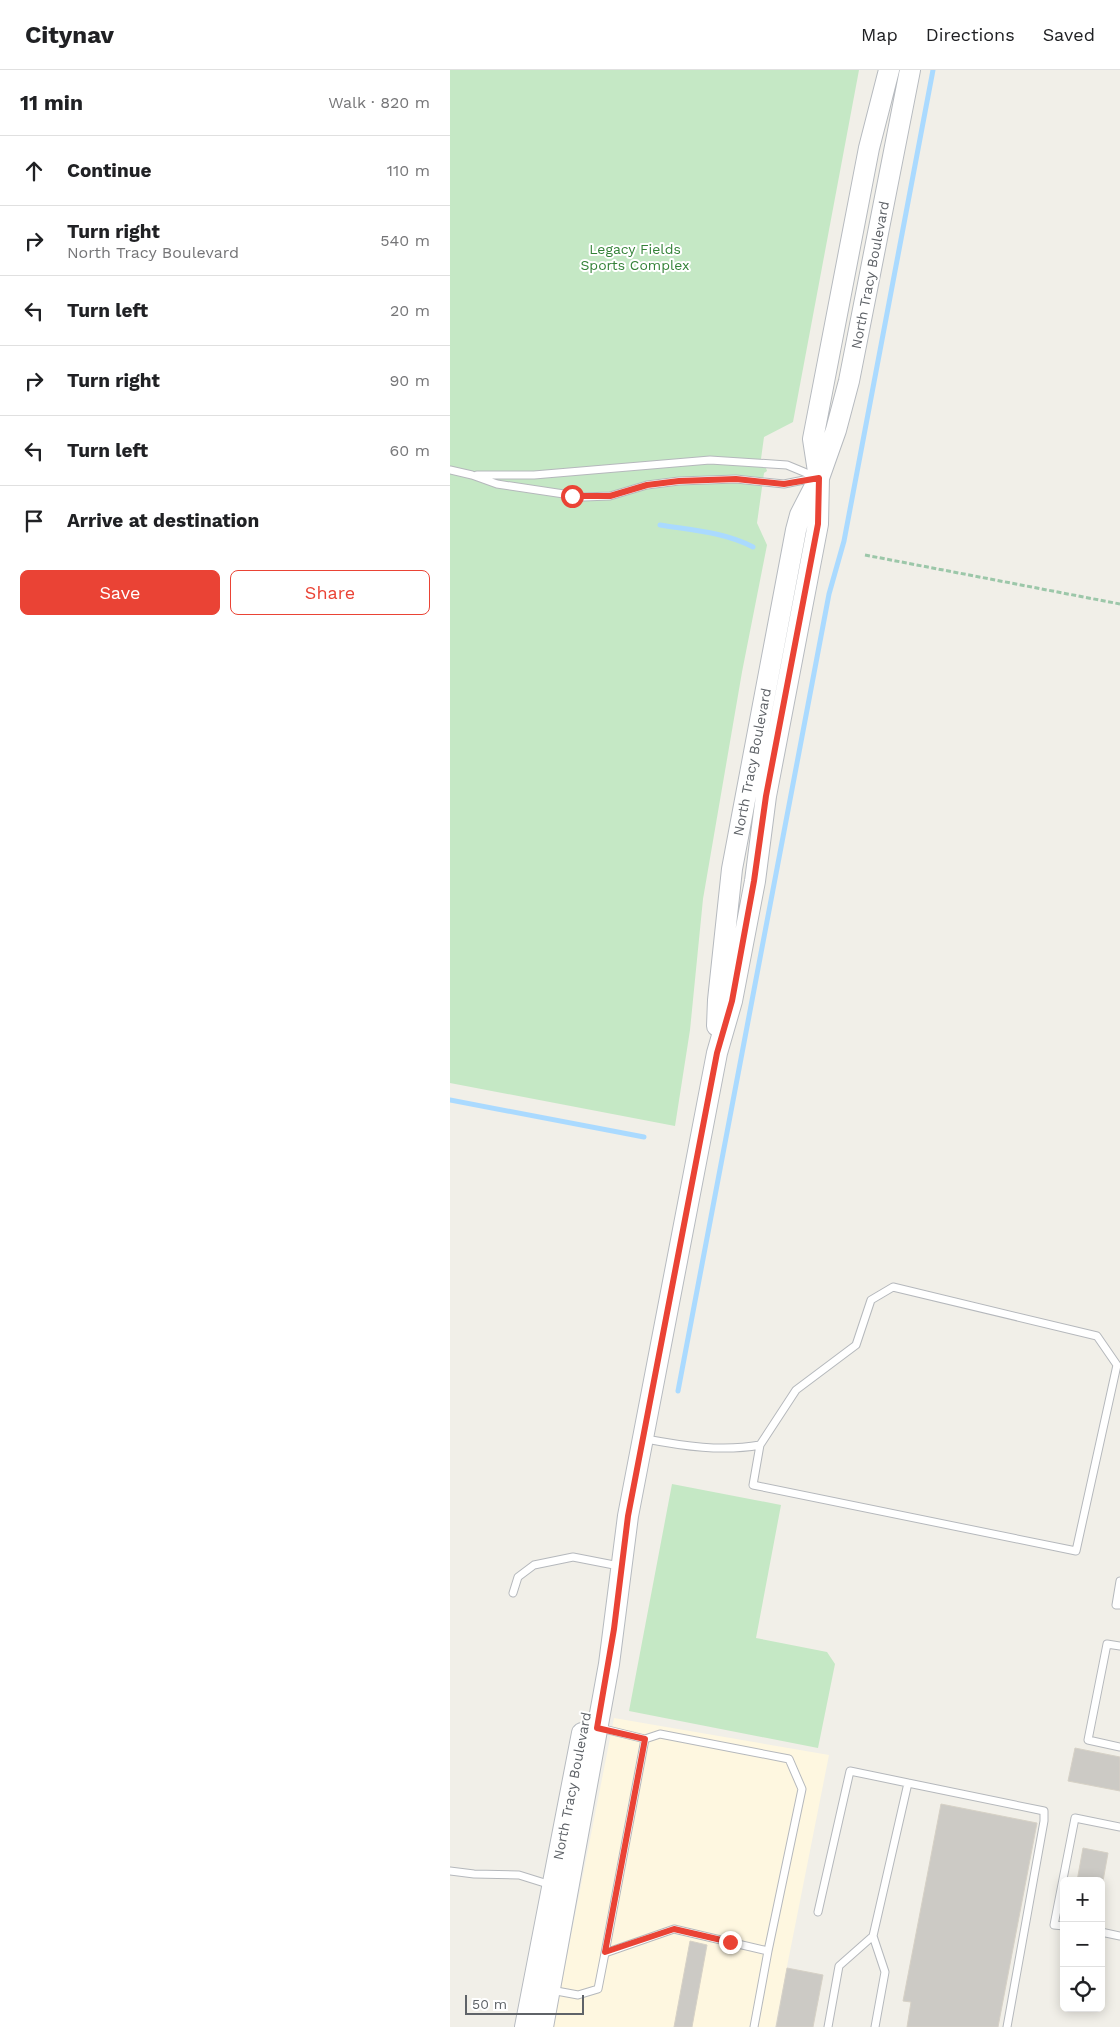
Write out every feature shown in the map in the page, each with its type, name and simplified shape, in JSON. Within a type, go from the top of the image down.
[{"type":"main road","name":"North Tracy Boulevard","points":[[542,2027],[612,1644],[628,1516],[717,1053],[732,1001],[756,871],[766,796],[818,524],[819,478],[814,438],[869,148],[889,70]]},
{"type":"main road","name":"North Tracy Boulevard","points":[[819,478],[836,430],[849,381],[910,70]]},
{"type":"main road","name":"North Tracy Boulevard","points":[[525,2027],[614,1565],[628,1516]]},
{"type":"lane","points":[[472,475],[534,475],[710,460],[788,465],[819,478]]},
{"type":"lane","points":[[450,470],[497,484],[584,497],[610,496],[647,485],[679,481],[736,479],[784,484],[819,478]]},
{"type":"lane","points":[[643,1438],[675,1444],[734,1450],[760,1445],[796,1390],[856,1345],[871,1300],[893,1287],[1097,1336],[1117,1365],[1076,1551],[753,1485],[760,1445]]},
{"type":"lane","points":[[513,1593],[518,1577],[534,1564],[573,1557],[614,1565]]},
{"type":"lane","points":[[1120,1581],[1116,1605],[1120,1606]]},
{"type":"lane","points":[[1120,1646],[1107,1644],[1088,1740],[1120,1747]]},
{"type":"lane","points":[[597,1728],[645,1739],[660,1734],[789,1759],[802,1789],[754,2027]]},
{"type":"lane","points":[[549,1989],[578,1995],[598,1989],[645,1739]]},
{"type":"lane","points":[[818,1912],[850,1771],[1044,1811],[1044,1821],[1007,2027]]},
{"type":"lane","points":[[875,2027],[885,1972],[874,1936],[908,1783]]},
{"type":"lane","points":[[1060,1926],[1054,1925],[1075,1818],[1120,1827]]},
{"type":"lane","points":[[450,1871],[519,1876],[553,1885]]},
{"type":"lane","points":[[605,1952],[674,1929],[768,1951]]},
{"type":"lane","points":[[1105,1933],[1120,1936]]},
{"type":"lane","points":[[828,2027],[839,1966],[874,1936]]},
{"type":"path","points":[[865,555],[1120,604]]},
{"type":"shaded area","points":[[614,1718],[829,1755],[775,2027],[553,2027]]},
{"type":"green space","name":"Legacy Fields Sports Complex","points":[[450,70],[859,70],[793,422],[764,437],[760,466],[766,468],[767,471],[764,473],[757,523],[767,545],[742,672],[703,899],[690,1030],[675,1126],[450,1083]]},
{"type":"green space","points":[[672,1484],[781,1505],[756,1638],[827,1652],[835,1664],[818,1748],[629,1711]]},
{"type":"building","points":[[1075,1748],[1120,1757],[1120,1791],[1068,1781]]},
{"type":"building","points":[[941,1804],[1037,1823],[998,2027],[907,2027],[911,2002],[903,2001]]},
{"type":"building","points":[[1083,1848],[1108,1853],[1104,1877],[1078,1877]]},
{"type":"building","points":[[690,1941],[707,1945],[692,2027],[674,2027]]},
{"type":"building","points":[[787,1968],[823,1975],[813,2027],[776,2027]]},
{"type":"waterway","points":[[678,1391],[829,594],[844,541],[933,70]]},
{"type":"waterway","points":[[660,525],[719,535],[753,547]]},
{"type":"waterway","points":[[450,1100],[644,1137]]},
{"type":"route","points":[[572,496],[610,496],[647,485],[679,481],[736,479],[784,484],[819,478],[818,524],[766,796],[759,851],[732,1001],[717,1053],[628,1516],[622,1577],[597,1728],[636,1735],[645,1739],[605,1952],[674,1929],[730,1942]]}]
